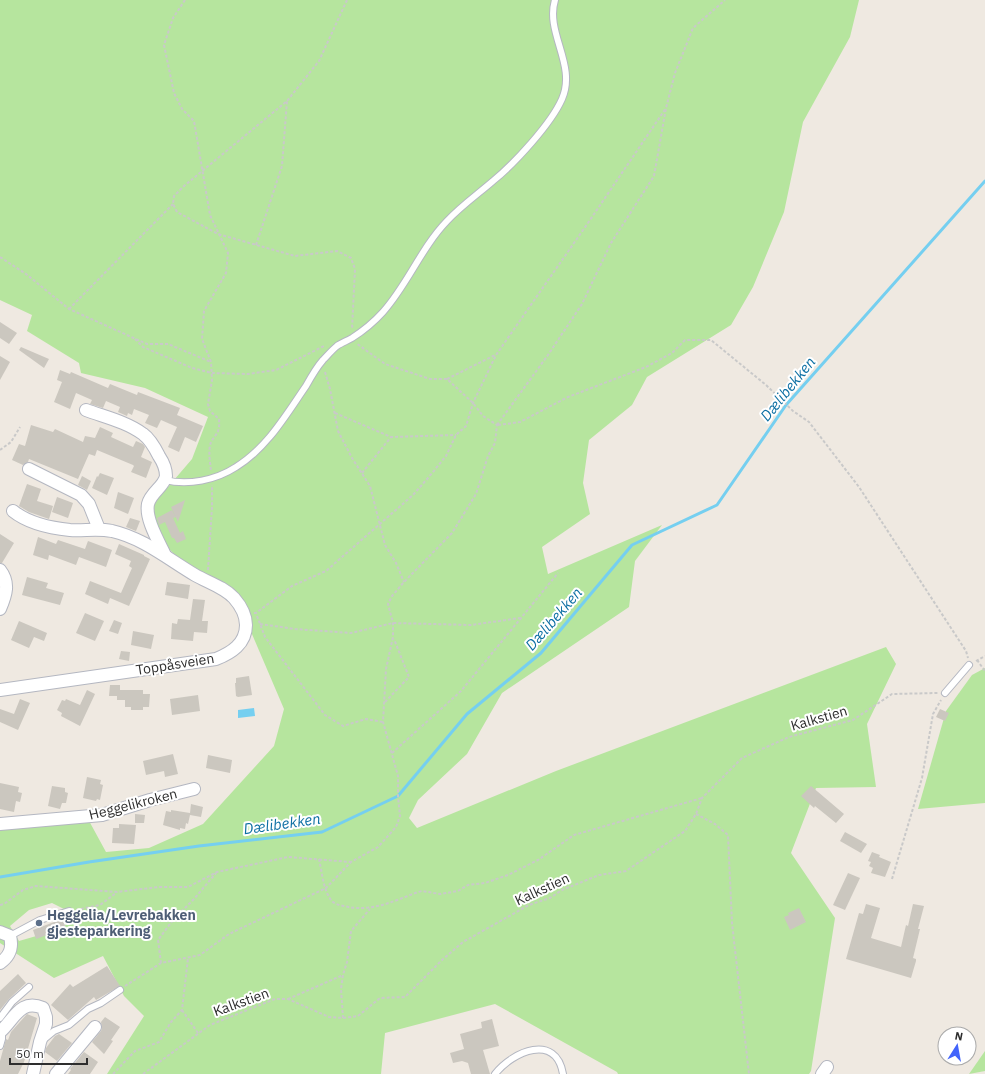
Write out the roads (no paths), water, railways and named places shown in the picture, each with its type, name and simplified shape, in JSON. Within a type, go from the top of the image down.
[{"type":"street","points":[[86,410],[127,425],[143,434],[149,440],[164,466],[166,474],[165,480],[153,493],[148,503],[148,514],[151,525],[165,555]]},
{"type":"street","points":[[30,469],[81,495],[89,504],[99,529]]},
{"type":"street","name":"Toppåsveien","points":[[0,690],[216,659],[237,648],[244,635],[246,627],[244,613],[233,597],[165,555],[137,541],[114,532],[99,529],[69,530],[47,526],[20,516],[13,511]]},
{"type":"street","points":[[0,570],[5,576],[6,584],[5,596],[0,609]]},
{"type":"street","name":"Heggelikroken","points":[[0,824],[102,815],[150,800],[194,789]]},
{"type":"street","points":[[0,963],[5,959],[11,950],[12,944],[5,934]]},
{"type":"street","points":[[1,1026],[24,1008],[31,1005],[43,1008],[46,1017],[46,1024],[40,1042],[33,1074]]},
{"type":"street","points":[[56,1074],[95,1028]]},
{"type":"lane","points":[[165,480],[174,483],[195,482],[212,478],[236,467],[252,455],[269,439],[322,362],[337,346],[352,338],[383,312],[431,239],[447,220],[495,180],[533,140],[554,114],[566,88],[567,77],[554,14],[555,0]]},
{"type":"lane","points":[[945,694],[969,665]]},
{"type":"lane","points":[[5,934],[40,920],[69,911]]},
{"type":"lane","points":[[0,1046],[2,1038],[1,1026],[12,1002],[29,986]]},
{"type":"lane","points":[[40,1042],[54,1031],[69,1025],[88,1009],[101,1003],[120,990]]},
{"type":"lane","points":[[495,1074],[512,1057],[524,1052],[538,1049],[550,1052],[558,1058],[563,1074]]},
{"type":"water","points":[[254,708],[255,716],[238,718],[238,710]]},
{"type":"waterway","name":"Dælibekken","points":[[0,877],[199,846],[322,832],[398,796],[467,714],[541,653],[632,545],[717,505],[786,405],[985,181]]},
{"type":"place","name":"Heggelia/Levrebakken gjesteparkering","points":[[39,923]]}]
